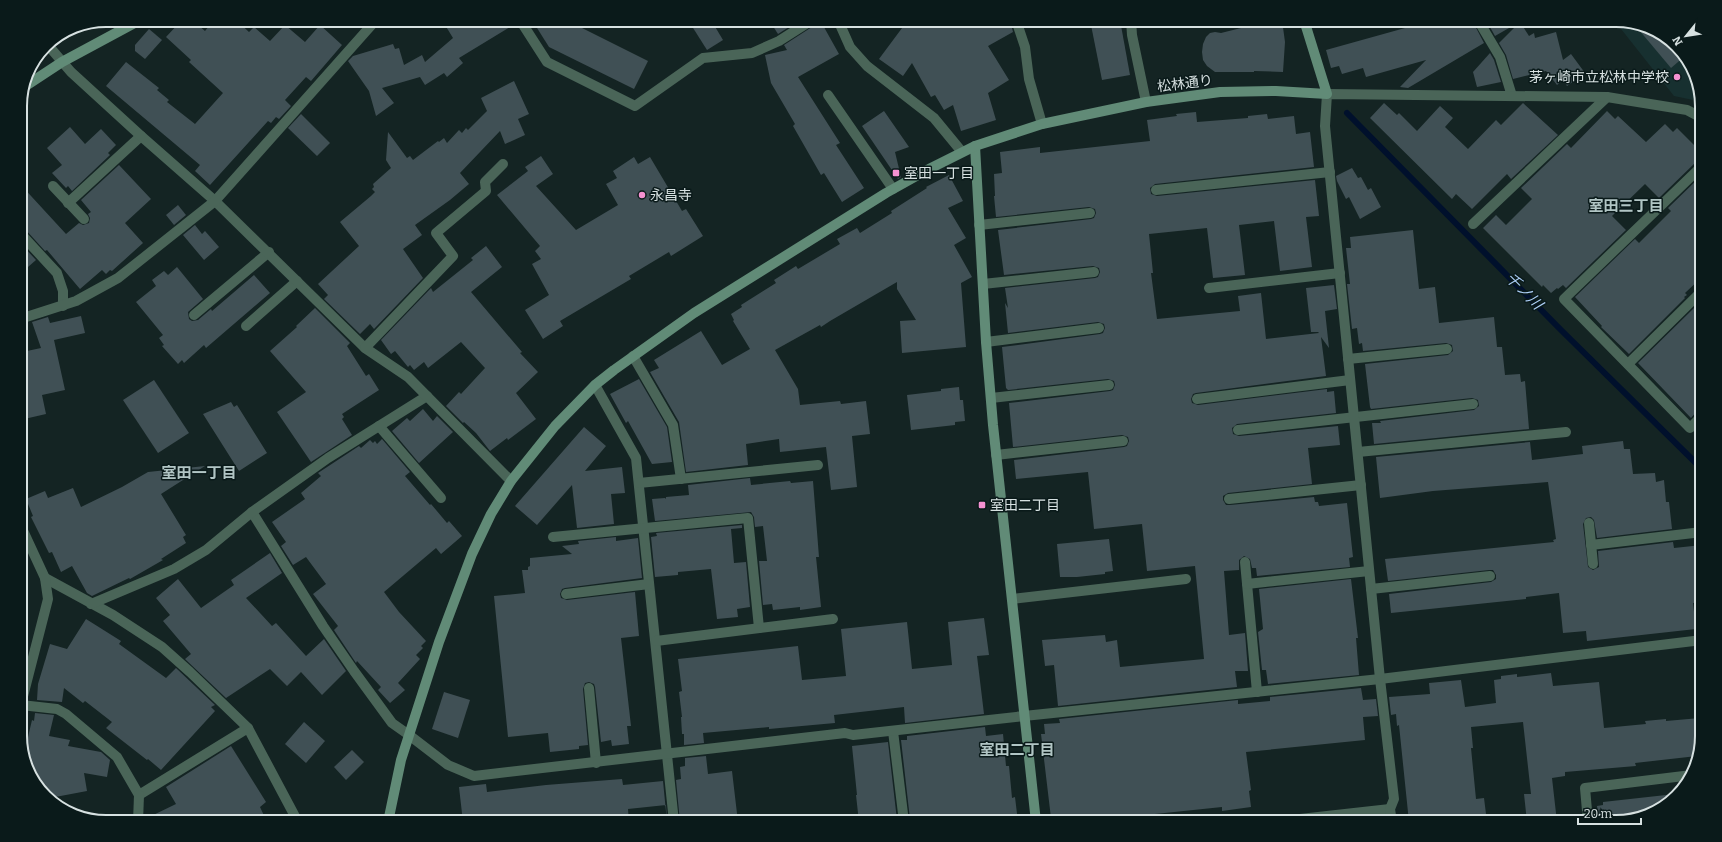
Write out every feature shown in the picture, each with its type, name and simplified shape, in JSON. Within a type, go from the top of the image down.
[{"type":"street","points":[[31,83],[62,62],[127,27]]},
{"type":"street","points":[[27,317],[76,301],[118,278],[215,201],[370,27]]},
{"type":"street","points":[[524,27],[547,62],[635,106],[703,58],[752,52],[779,41],[801,27]]},
{"type":"street","points":[[841,27],[850,47],[867,66],[934,118],[962,152]]},
{"type":"street","points":[[1018,27],[1025,47],[1029,79],[1042,124]]},
{"type":"street","points":[[1131,27],[1146,102]]},
{"type":"street","points":[[1306,27],[1328,94],[1325,126],[1380,679],[1394,799],[1390,809],[1391,815]]},
{"type":"street","points":[[1482,27],[1500,57],[1512,96]]},
{"type":"street","points":[[52,49],[62,62],[140,136],[215,201],[269,252],[365,348],[408,378],[511,482]]},
{"type":"street","name":"松林通り","points":[[389,815],[401,760],[439,642],[472,554],[491,514],[511,482],[555,426],[595,385],[694,313],[893,189],[974,146],[1042,124],[1146,102],[1220,92],[1276,91],[1328,94]]},
{"type":"street","points":[[1328,94],[1607,97],[1687,110],[1695,114]]},
{"type":"street","points":[[828,95],[893,189]]},
{"type":"street","points":[[1473,224],[1607,97]]},
{"type":"street","points":[[68,203],[140,136]]},
{"type":"street","points":[[974,146],[986,342],[996,455],[1035,815]]},
{"type":"street","points":[[365,348],[453,256],[436,233],[486,191],[485,182],[503,164]]},
{"type":"street","points":[[1156,190],[1330,172]]},
{"type":"street","points":[[1695,173],[1564,299],[1690,428],[1695,423]]},
{"type":"street","points":[[53,186],[84,219]]},
{"type":"street","points":[[979,225],[1090,213]]},
{"type":"street","points":[[27,241],[57,273],[63,291],[63,306]]},
{"type":"street","points":[[194,316],[269,252]]},
{"type":"street","points":[[982,284],[1094,272]]},
{"type":"street","points":[[1209,288],[1340,273]]},
{"type":"street","points":[[246,326],[297,281]]},
{"type":"street","points":[[1628,364],[1695,298]]},
{"type":"street","points":[[986,342],[1099,328]]},
{"type":"street","points":[[1348,359],[1447,349]]},
{"type":"street","points":[[633,356],[673,425],[682,479]]},
{"type":"street","points":[[1197,399],[1350,380]]},
{"type":"street","points":[[595,385],[636,458],[673,815]]},
{"type":"street","points":[[991,398],[1109,385]]},
{"type":"street","points":[[91,604],[174,569],[206,550],[252,512],[328,458],[427,396]]},
{"type":"street","points":[[1238,430],[1472,404]]},
{"type":"street","points":[[379,426],[441,498]]},
{"type":"street","points":[[1358,452],[1566,432]]},
{"type":"street","points":[[996,455],[1123,441]]},
{"type":"street","points":[[639,483],[818,465]]},
{"type":"street","points":[[1229,499],[1361,485]]},
{"type":"street","points":[[252,512],[323,626],[392,722],[448,764],[474,776],[845,733],[853,735],[893,731],[1380,679],[1695,641]]},
{"type":"street","points":[[553,537],[748,518],[759,628]]},
{"type":"street","points":[[1589,523],[1593,564]]},
{"type":"street","points":[[1591,545],[1695,533]]},
{"type":"street","points":[[27,539],[45,578],[48,599],[27,682]]},
{"type":"street","points":[[1245,562],[1257,692]]},
{"type":"street","points":[[1247,584],[1369,571]]},
{"type":"street","points":[[1371,589],[1490,576]]},
{"type":"street","points":[[45,578],[113,615],[162,648],[248,728],[294,815]]},
{"type":"street","points":[[1012,599],[1186,579]]},
{"type":"street","points":[[566,594],[649,584]]},
{"type":"street","points":[[656,641],[833,619]]},
{"type":"street","points":[[589,688],[596,763]]},
{"type":"street","points":[[27,706],[57,708],[117,757],[139,795],[138,815]]},
{"type":"street","points":[[139,795],[248,728]]},
{"type":"street","points":[[893,731],[903,815]]},
{"type":"street","points":[[1587,815],[1585,788],[1683,778]]},
{"type":"street","points":[[1336,815],[1390,809]]},
{"type":"shaded area","name":"茅ヶ崎市立松林中学校","points":[[1620,27],[1642,31],[1660,40],[1666,45],[1666,56],[1677,56],[1687,71],[1691,80],[1695,101],[1674,96]]},
{"type":"building","points":[[175,27],[200,27],[205,31],[208,27],[244,27],[249,32],[254,27],[270,41],[283,27],[287,27],[305,42],[318,27],[322,27],[342,45],[311,81],[306,77],[285,100],[291,106],[279,119],[276,117],[271,123],[268,121],[210,185],[195,171],[200,165],[106,86],[126,62],[159,88],[157,90],[169,100],[167,102],[195,124],[223,93],[189,62],[191,60],[166,37]]},
{"type":"building","points":[[446,27],[510,27],[459,58],[463,63],[447,77],[444,73],[425,85],[420,77],[382,88],[394,103],[376,116],[369,91],[348,61],[353,56],[393,44],[395,49],[399,48],[404,65],[422,55],[425,62],[453,38]]},
{"type":"building","points":[[536,27],[580,27],[648,61],[634,89],[549,47]]},
{"type":"building","points":[[692,27],[715,27],[723,40],[707,50]]},
{"type":"building","points":[[774,27],[789,27],[778,34]]},
{"type":"building","points":[[812,27],[824,27],[839,54],[798,77],[840,143],[836,145],[864,188],[842,202],[824,173],[821,175],[793,126],[795,124],[771,83],[765,55],[787,50],[784,45]]},
{"type":"building","points":[[903,27],[1012,27],[1013,32],[988,46],[1009,80],[988,93],[996,120],[961,131],[953,105],[944,110],[935,95],[931,97],[912,63],[903,76],[879,59]]},
{"type":"building","points":[[1091,27],[1121,27],[1130,75],[1102,80]]},
{"type":"building","points":[[1245,27],[1283,27],[1285,42],[1283,72],[1215,72],[1207,66],[1203,60],[1203,44],[1206,37],[1210,33],[1221,33]]},
{"type":"building","points":[[1476,27],[1484,43],[1408,88],[1400,87],[1426,60],[1366,77],[1363,68],[1342,74],[1339,66],[1331,68],[1326,50],[1405,28]]},
{"type":"building","points":[[1490,27],[1511,27],[1495,36]]},
{"type":"building","points":[[1515,27],[1523,27],[1529,36],[1534,33],[1535,38],[1556,32],[1563,60],[1571,54],[1585,73],[1567,86],[1563,80],[1557,85],[1546,71],[1513,79],[1506,55],[1499,43]]},
{"type":"building","points":[[149,29],[162,40],[145,59],[135,51],[135,45]]},
{"type":"building","points":[[1639,30],[1660,40],[1666,45],[1666,56],[1677,56],[1680,60],[1671,68]]},
{"type":"building","points":[[1490,53],[1494,60],[1501,82],[1477,87],[1473,72]]},
{"type":"building","points":[[514,81],[529,114],[518,119],[525,135],[505,144],[500,131],[460,173],[469,184],[450,200],[415,225],[422,235],[403,249],[423,278],[374,329],[370,324],[360,334],[324,299],[328,295],[318,284],[359,246],[340,222],[375,192],[372,189],[374,187],[373,184],[391,168],[386,160],[388,132],[407,158],[410,156],[413,160],[438,141],[439,142],[444,138],[447,143],[459,130],[462,133],[466,128],[468,130],[487,111],[481,98]]},
{"type":"building","points":[[1384,103],[1397,115],[1399,113],[1417,131],[1440,106],[1453,118],[1445,127],[1468,149],[1496,120],[1501,125],[1523,103],[1558,135],[1511,179],[1507,174],[1472,209],[1456,194],[1452,199],[1370,118]]},
{"type":"building","points":[[884,111],[909,147],[895,152],[901,177],[898,179],[862,126]]},
{"type":"building","points":[[1607,111],[1615,119],[1618,116],[1646,142],[1665,124],[1673,132],[1677,128],[1695,146],[1695,163],[1659,198],[1645,184],[1612,216],[1626,230],[1566,288],[1563,285],[1551,293],[1543,285],[1542,287],[1483,228],[1496,215],[1506,225],[1532,199],[1521,188],[1567,144],[1571,148]]},
{"type":"building","points":[[1196,112],[1197,122],[1248,118],[1248,116],[1267,114],[1268,119],[1294,116],[1296,134],[1310,132],[1314,167],[1155,184],[1150,188],[1151,194],[1157,196],[1315,180],[1319,216],[1306,217],[1312,267],[1280,271],[1274,221],[1239,225],[1245,275],[1213,278],[1207,228],[1149,234],[1153,273],[1151,273],[1157,319],[1240,311],[1238,296],[1261,293],[1266,339],[1319,333],[1311,332],[1306,288],[1334,285],[1337,309],[1325,311],[1329,348],[1321,337],[1326,376],[1196,393],[1193,394],[1191,399],[1192,403],[1198,405],[1327,389],[1327,392],[1334,391],[1336,413],[1237,424],[1232,428],[1233,434],[1239,436],[1338,426],[1340,445],[1308,448],[1312,484],[1228,493],[1223,496],[1223,500],[1226,505],[1230,505],[1314,497],[1315,502],[1318,502],[1319,506],[1347,503],[1353,557],[1349,558],[1350,567],[1257,576],[1256,568],[1252,568],[1250,559],[1244,556],[1239,560],[1239,570],[1224,571],[1229,635],[1245,633],[1248,671],[1235,671],[1237,687],[1058,706],[1054,665],[1045,666],[1042,640],[1105,635],[1106,642],[1117,640],[1120,667],[1204,659],[1195,566],[1147,571],[1142,524],[1094,529],[1088,472],[1016,479],[1014,460],[1124,447],[1127,446],[1129,441],[1128,437],[1122,435],[1013,447],[1009,403],[1110,391],[1113,390],[1115,385],[1114,381],[1108,379],[1008,390],[1006,388],[1002,347],[1100,334],[1103,333],[1105,328],[1104,324],[1098,322],[1008,333],[1005,303],[1008,308],[1005,288],[1095,278],[1098,277],[1100,272],[1099,268],[1093,266],[1004,275],[998,230],[1091,219],[1094,218],[1096,213],[1095,209],[1089,207],[996,217],[994,174],[1002,173],[1000,152],[1040,147],[1040,153],[1150,141],[1147,120],[1177,116],[1176,114]]},
{"type":"building","points":[[301,114],[330,143],[317,156],[288,128]]},
{"type":"building","points":[[70,127],[85,144],[101,129],[116,145],[108,153],[110,155],[72,191],[68,186],[66,188],[52,173],[62,165],[47,148]]},
{"type":"building","points":[[541,156],[553,174],[536,186],[576,230],[618,205],[606,184],[617,178],[613,171],[634,157],[638,164],[650,157],[682,211],[686,209],[703,236],[671,256],[669,252],[629,276],[631,279],[560,321],[563,326],[543,339],[525,310],[549,295],[532,264],[541,259],[535,251],[540,246],[497,195],[528,171],[525,167]]},
{"type":"building","points":[[119,165],[151,199],[125,223],[143,243],[112,271],[110,270],[106,274],[102,270],[80,289],[47,250],[45,251],[27,231],[27,192],[66,234],[79,223],[83,225],[89,223],[90,218],[88,214],[91,212],[81,200]]},
{"type":"building","points":[[1352,168],[1358,178],[1361,177],[1368,190],[1371,188],[1381,207],[1360,219],[1349,197],[1346,199],[1336,176]]},
{"type":"building","points":[[949,175],[963,201],[948,208],[966,238],[954,245],[972,277],[961,283],[966,347],[902,353],[900,321],[916,320],[897,289],[897,282],[821,327],[820,325],[775,350],[798,389],[800,405],[840,401],[841,404],[866,401],[870,434],[852,436],[857,487],[831,490],[826,447],[780,452],[779,439],[746,444],[748,465],[686,472],[679,422],[650,372],[659,368],[654,360],[701,331],[722,365],[750,349],[733,321],[734,320],[731,314],[742,307],[741,305],[776,283],[774,280],[796,266],[798,269],[840,244],[837,239],[857,228],[860,233],[892,213],[891,211],[927,188],[926,187]]},
{"type":"building","points":[[1695,182],[1695,284],[1685,293],[1687,295],[1684,297],[1685,298],[1629,354],[1601,327],[1602,326],[1575,297],[1635,239],[1639,243],[1671,211],[1668,208]]},
{"type":"building","points":[[178,205],[186,215],[174,225],[166,215]]},
{"type":"building","points":[[195,225],[202,234],[205,231],[219,247],[204,260],[183,235]]},
{"type":"building","points":[[1413,230],[1419,289],[1435,287],[1439,323],[1494,317],[1497,347],[1502,347],[1505,375],[1520,374],[1521,382],[1525,381],[1529,429],[1374,444],[1372,423],[1474,410],[1479,406],[1478,400],[1472,398],[1371,409],[1370,407],[1365,364],[1448,355],[1453,351],[1452,345],[1446,343],[1363,351],[1362,343],[1359,344],[1357,328],[1352,329],[1347,284],[1350,284],[1346,248],[1351,248],[1350,237]]},
{"type":"building","points":[[486,246],[502,267],[471,292],[522,352],[520,353],[538,372],[516,393],[536,419],[508,440],[507,438],[490,451],[476,433],[464,422],[463,423],[446,406],[459,392],[461,394],[485,368],[461,342],[428,368],[424,362],[414,370],[410,365],[408,367],[395,351],[391,354],[381,340],[431,288],[433,292],[473,260],[471,258]]},
{"type":"building","points":[[27,250],[36,260],[27,268]]},
{"type":"building","points":[[177,267],[203,299],[188,312],[189,319],[192,321],[198,320],[211,309],[212,311],[254,275],[270,293],[206,348],[204,345],[184,363],[182,360],[178,364],[162,346],[164,345],[159,338],[163,335],[136,302],[156,286],[152,280],[164,271],[168,275]]},
{"type":"building","points":[[315,308],[350,343],[347,346],[366,376],[369,374],[379,390],[342,414],[344,417],[342,419],[352,435],[311,462],[277,412],[306,392],[270,351],[297,327],[296,326]]},
{"type":"building","points":[[1694,308],[1695,309],[1695,413],[1691,418],[1638,363]]},
{"type":"building","points":[[81,316],[85,333],[54,340],[65,390],[42,395],[46,414],[27,418],[27,351],[41,348],[32,322],[48,317],[50,323]]},
{"type":"building","points":[[639,379],[667,427],[672,462],[652,464],[628,421],[626,423],[610,394]]},
{"type":"building","points":[[154,380],[189,433],[158,453],[123,400]]},
{"type":"building","points":[[959,387],[960,400],[963,400],[965,421],[955,422],[955,425],[911,430],[907,395],[941,391],[941,389]]},
{"type":"building","points":[[231,402],[234,407],[237,405],[267,453],[239,471],[203,414]]},
{"type":"building","points":[[423,409],[433,421],[437,416],[453,432],[419,463],[392,431],[407,418],[410,421]]},
{"type":"building","points":[[584,427],[606,446],[585,471],[622,467],[625,493],[611,494],[614,524],[577,528],[572,485],[537,525],[515,506]]},
{"type":"building","points":[[382,439],[410,472],[405,476],[447,523],[449,521],[462,536],[441,554],[436,548],[384,592],[399,612],[426,641],[421,646],[423,648],[416,655],[420,659],[398,683],[405,690],[390,703],[378,690],[381,687],[357,661],[356,663],[334,630],[338,626],[313,594],[326,584],[306,557],[293,565],[281,546],[286,542],[272,522],[305,499],[301,493],[321,476],[318,473],[359,446],[361,448],[370,440],[373,443],[375,441],[377,444]]},
{"type":"building","points":[[1623,441],[1624,449],[1630,449],[1633,474],[1655,473],[1656,482],[1664,480],[1666,502],[1669,502],[1672,529],[1597,538],[1594,520],[1591,517],[1586,518],[1583,524],[1588,567],[1593,570],[1599,567],[1598,551],[1673,542],[1674,548],[1695,546],[1695,603],[1693,603],[1695,629],[1587,641],[1586,631],[1563,633],[1559,593],[1526,597],[1526,599],[1391,613],[1389,594],[1491,582],[1496,579],[1496,575],[1493,570],[1489,570],[1388,581],[1385,559],[1554,542],[1553,540],[1556,539],[1548,482],[1433,491],[1380,498],[1376,457],[1530,442],[1532,460],[1583,454],[1582,446]]},
{"type":"building","points":[[205,466],[161,494],[186,535],[183,537],[186,543],[161,559],[163,560],[130,579],[129,578],[92,596],[87,593],[72,566],[61,572],[52,552],[49,553],[31,517],[33,516],[27,499],[45,491],[48,498],[73,488],[81,507],[122,487],[148,472]]},
{"type":"building","points":[[750,478],[751,485],[790,481],[791,483],[813,481],[819,557],[816,557],[821,607],[800,610],[800,607],[773,610],[772,604],[763,605],[759,561],[767,561],[763,526],[755,527],[754,517],[751,512],[655,521],[652,499],[666,499],[666,497],[689,495],[688,485]]},
{"type":"building","points":[[742,525],[742,528],[731,529],[734,563],[746,562],[750,607],[737,609],[738,617],[717,619],[711,569],[678,572],[678,575],[655,577],[651,537],[657,536],[656,533]]},
{"type":"building","points":[[616,537],[616,541],[638,538],[642,578],[565,588],[562,589],[560,594],[561,598],[567,600],[635,592],[639,636],[621,638],[631,726],[627,726],[629,744],[612,746],[611,740],[601,742],[595,687],[594,684],[589,682],[585,683],[583,689],[588,745],[579,746],[579,749],[550,752],[548,733],[508,737],[494,596],[525,593],[522,570],[528,570],[528,567],[530,566],[530,558],[572,554],[562,546],[579,544],[578,541]]},
{"type":"building","points":[[1109,539],[1113,571],[1105,572],[1105,574],[1060,577],[1057,544]]},
{"type":"building","points":[[270,553],[282,573],[246,598],[272,626],[276,623],[306,656],[324,639],[346,671],[322,695],[301,672],[287,686],[270,669],[226,698],[185,659],[191,654],[163,621],[170,615],[156,598],[178,579],[201,608],[234,585],[231,580]]},
{"type":"building","points":[[1351,579],[1358,638],[1356,638],[1359,675],[1268,684],[1266,670],[1262,670],[1258,632],[1263,629],[1259,589]]},
{"type":"building","points":[[984,618],[989,655],[977,656],[984,714],[905,723],[904,707],[834,715],[835,723],[703,733],[704,743],[684,745],[679,692],[682,691],[678,659],[798,646],[802,680],[846,676],[841,629],[907,622],[912,669],[952,665],[948,622]]},
{"type":"building","points":[[86,619],[121,641],[119,644],[166,678],[176,668],[215,705],[211,707],[215,711],[161,770],[106,728],[112,722],[85,701],[83,703],[64,688],[62,702],[37,700],[38,684],[50,644],[67,649]]},
{"type":"building","points":[[1551,673],[1553,686],[1599,682],[1604,728],[1646,724],[1645,721],[1695,718],[1695,736],[1692,757],[1635,763],[1636,766],[1565,772],[1565,776],[1552,778],[1556,815],[1526,815],[1524,794],[1531,794],[1523,722],[1471,727],[1473,748],[1471,748],[1476,799],[1484,798],[1486,815],[1408,815],[1399,725],[1397,726],[1396,714],[1391,715],[1389,697],[1430,694],[1429,683],[1461,680],[1465,707],[1496,703],[1494,680],[1501,679],[1501,676],[1517,674],[1517,677]]},
{"type":"building","points":[[1361,688],[1363,700],[1376,699],[1378,716],[1363,717],[1365,740],[1246,752],[1251,790],[1249,791],[1251,807],[1222,811],[1222,807],[1155,815],[1051,815],[1041,734],[1045,734],[1044,724],[1060,723],[1059,719],[1238,700],[1238,704],[1270,701],[1270,697]]},
{"type":"building","points":[[444,692],[470,700],[458,738],[432,729]]},
{"type":"building","points":[[35,713],[54,715],[49,736],[70,740],[68,746],[101,752],[110,760],[107,777],[84,773],[87,791],[56,797],[40,780],[31,762],[27,741],[32,720],[34,721]]},
{"type":"building","points":[[304,722],[325,741],[306,763],[285,744]]},
{"type":"building","points":[[985,727],[986,736],[1003,734],[1006,766],[1009,766],[1012,798],[1015,797],[1017,815],[910,815],[901,740],[907,740],[907,736]]},
{"type":"building","points":[[888,742],[896,815],[858,815],[852,746]]},
{"type":"building","points":[[231,746],[266,802],[260,807],[264,815],[153,815],[176,804],[166,787]]},
{"type":"building","points":[[352,750],[364,762],[346,780],[334,767]]},
{"type":"building","points":[[706,756],[708,774],[732,771],[737,815],[679,815],[676,780],[681,779],[680,767],[685,766],[685,758]]},
{"type":"building","points":[[622,779],[623,785],[663,781],[665,805],[628,809],[628,815],[462,815],[459,787],[486,784],[487,792],[546,785]]},
{"type":"building","points":[[1668,795],[1660,802],[1646,809],[1626,814],[1598,815],[1597,806],[1603,805],[1603,802]]},
{"type":"waterway","name":"千ノ川","points":[[1347,113],[1562,331],[1695,462]]},
{"type":"place","name":"茅ヶ崎市立松林中学校","points":[[1677,77]]},
{"type":"place","name":"室田一丁目","points":[[896,173]]},
{"type":"place","name":"永昌寺","points":[[642,195]]},
{"type":"place","name":"室田二丁目","points":[[982,505]]},
{"type":"district","name":"室田三丁目","points":[[1626,206]]},
{"type":"district","name":"室田一丁目","points":[[199,473]]},
{"type":"district","name":"室田二丁目","points":[[1017,750]]}]
